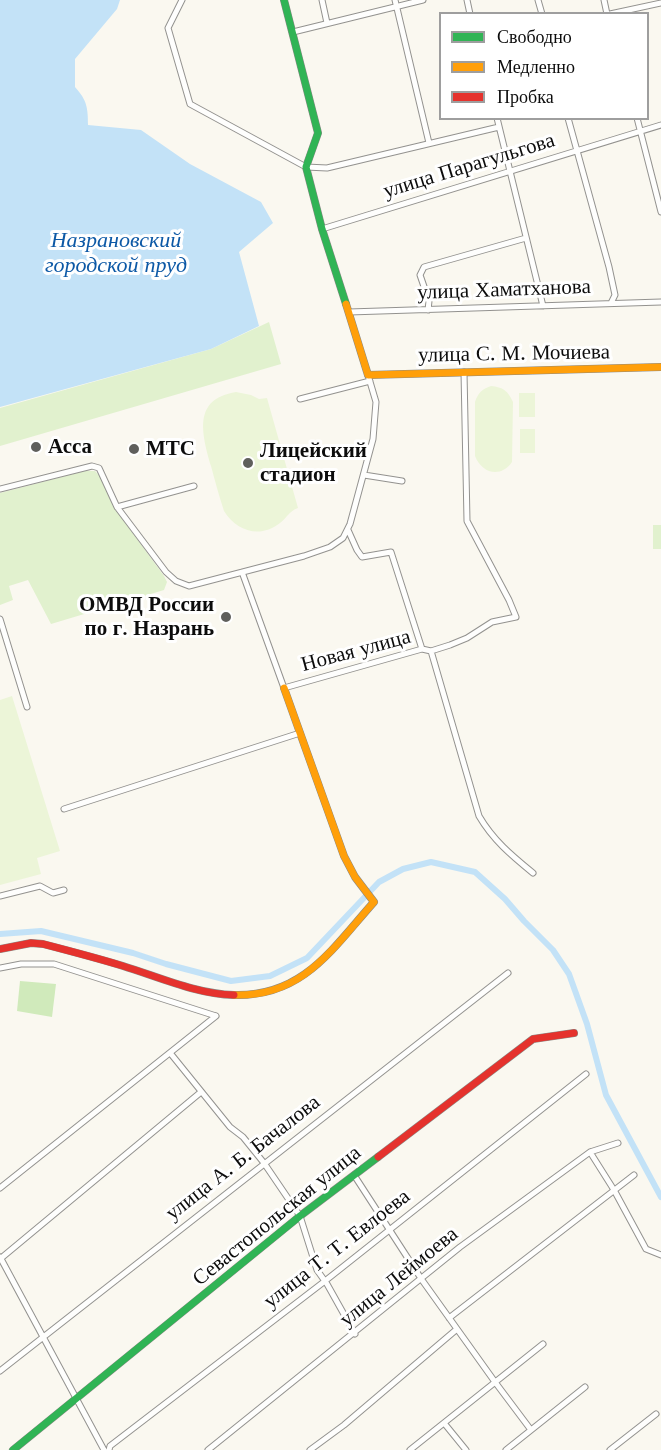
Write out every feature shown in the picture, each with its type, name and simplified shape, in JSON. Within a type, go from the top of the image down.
[{"type":"street","points":[[182,0],[168,28],[190,104],[306,167],[327,168],[499,127]]},
{"type":"street","points":[[0,489],[92,466],[99,468],[117,507],[166,572],[176,581],[189,586],[330,547],[338,542],[348,530],[373,439],[376,402],[322,229],[306,167],[318,133],[284,0]]},
{"type":"street","points":[[322,0],[327,24]]},
{"type":"street","points":[[396,0],[429,143]]},
{"type":"street","points":[[293,32],[423,0]]},
{"type":"street","points":[[618,12],[661,3]]},
{"type":"street","points":[[497,120],[543,306]]},
{"type":"street","points":[[568,120],[609,267],[615,295],[611,303]]},
{"type":"street","points":[[638,120],[661,212]]},
{"type":"street","name":"улица Парагульгова","points":[[322,229],[661,125]]},
{"type":"street","points":[[428,310],[429,301],[420,275],[424,267],[526,238]]},
{"type":"street","name":"улица Хаматханова","points":[[349,312],[661,302]]},
{"type":"street","name":"улица С. М. Мочиева","points":[[369,378],[465,372],[661,367]]},
{"type":"street","name":"Новая улица","points":[[242,572],[284,688],[422,649],[431,651],[467,638],[492,622],[516,617],[467,521],[465,372]]},
{"type":"street","points":[[300,399],[369,378]]},
{"type":"street","points":[[364,475],[402,481]]},
{"type":"street","points":[[117,507],[194,486]]},
{"type":"street","points":[[348,530],[362,557],[391,552],[422,649]]},
{"type":"street","points":[[0,619],[27,707]]},
{"type":"street","points":[[431,651],[479,816],[489,833],[532,873]]},
{"type":"street","points":[[0,949],[43,944],[199,991],[237,996],[275,991],[307,974],[374,902],[355,877],[344,855],[284,688]]},
{"type":"street","points":[[64,809],[300,733]]},
{"type":"street","points":[[0,896],[40,886],[53,893],[64,890]]},
{"type":"street","points":[[0,968],[21,964],[54,964],[216,1016],[0,1188]]},
{"type":"street","name":"улица А. Б. Бачалова","points":[[0,1371],[508,973]]},
{"type":"street","name":"Севастопольская улица","points":[[13,1450],[300,1216],[533,1039],[574,1033]]},
{"type":"street","points":[[171,1054],[230,1127],[243,1137],[264,1163],[300,1216],[317,1270],[355,1334]]},
{"type":"street","name":"улица Т. Т. Евлоева","points":[[109,1450],[110,1446],[325,1281],[586,1074]]},
{"type":"street","points":[[104,1450],[0,1258],[201,1092]]},
{"type":"street","name":"улица Леймоева","points":[[208,1450],[460,1248],[590,1152],[618,1143]]},
{"type":"street","points":[[590,1152],[646,1249],[661,1255]]},
{"type":"street","points":[[354,1175],[422,1280],[531,1430]]},
{"type":"street","points":[[449,1318],[634,1175]]},
{"type":"street","points":[[310,1450],[344,1425],[457,1329]]},
{"type":"street","points":[[410,1450],[543,1344]]},
{"type":"street","points":[[506,1450],[585,1387]]},
{"type":"street","points":[[610,1450],[656,1414]]},
{"type":"street","points":[[444,1423],[466,1450]]},
{"type":"green space","points":[[269,322],[281,364],[0,446],[0,408],[211,349]]},
{"type":"green space","points":[[491,386],[505,390],[513,402],[512,462],[508,467],[497,472],[482,467],[475,456],[475,402],[485,388]]},
{"type":"green space","points":[[236,392],[259,399],[267,398],[298,508],[280,523],[264,531],[257,532],[242,528],[235,524],[224,511],[205,442],[203,430],[206,410],[212,402],[222,396]]},
{"type":"green space","points":[[519,393],[535,393],[535,417],[519,417]]},
{"type":"green space","points":[[520,429],[535,429],[535,453],[520,453]]},
{"type":"green space","points":[[85,471],[95,471],[102,478],[113,506],[164,576],[167,582],[164,590],[51,624],[28,580],[9,586],[13,600],[0,605],[0,493]]},
{"type":"green space","points":[[653,525],[661,525],[661,549],[653,549]]},
{"type":"green space","points":[[12,696],[60,851],[37,858],[41,874],[0,885],[0,700]]},
{"type":"green space","points":[[20,981],[56,984],[52,1017],[17,1011]]},
{"type":"water","name":"Назрановский городской пруд","points":[[0,0],[120,0],[117,9],[75,59],[75,87],[86,104],[88,125],[141,130],[190,164],[261,202],[273,223],[239,252],[259,326],[211,349],[0,407]]},
{"type":"waterway","points":[[0,934],[41,931],[133,953],[231,981],[270,976],[307,958],[379,882],[403,869],[431,862],[475,872],[505,899],[553,950],[569,974],[587,1024],[606,1095],[661,1197]]},
{"type":"traffic: fast","points":[[284,0],[318,133],[306,167],[322,229],[346,304]]},
{"type":"traffic: fast","points":[[13,1450],[300,1216],[378,1157]]},
{"type":"traffic: slow","points":[[346,304],[368,375],[661,367]]},
{"type":"traffic: slow","points":[[234,995],[258,994],[298,979],[329,953],[374,902],[355,877],[344,856],[284,688]]},
{"type":"traffic: jam","points":[[0,949],[31,943],[43,944],[206,992],[234,995]]},
{"type":"traffic: jam","points":[[378,1157],[533,1039],[574,1033]]},
{"type":"place","name":"Асса","points":[[36,447]]},
{"type":"place","name":"МТС","points":[[134,449]]},
{"type":"place","name":"Лицейский стадион","points":[[248,463]]},
{"type":"place","name":"ОМВД России по г. Назрань","points":[[226,617]]}]
